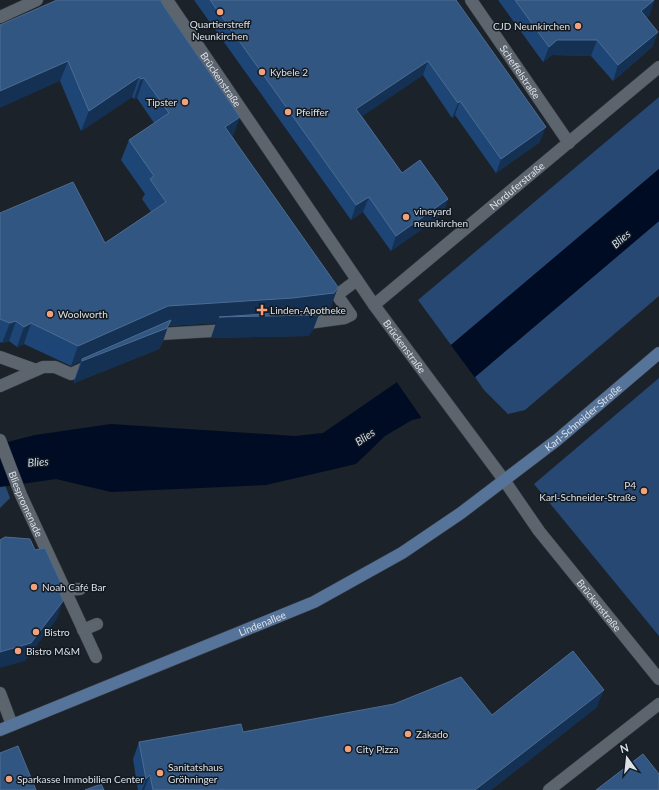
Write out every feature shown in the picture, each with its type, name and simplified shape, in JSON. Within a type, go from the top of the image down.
[{"type":"main road","name":"Karl-Schneider-Straße","points":[[504,480],[557,440],[659,353]]},
{"type":"main road","name":"Lindenallee","points":[[0,730],[314,602],[402,553],[504,480]]},
{"type":"street","points":[[0,17],[37,0]]},
{"type":"street","name":"Brückenstraße","points":[[167,0],[374,305],[504,480],[539,531],[659,679]]},
{"type":"street","name":"Scheffelstraße","points":[[471,0],[570,143]]},
{"type":"street","name":"Norduferstraße","points":[[374,305],[659,68]]},
{"type":"street","points":[[291,325],[345,318],[351,315],[337,295],[358,280]]},
{"type":"street","points":[[140,343],[161,334],[239,329]]},
{"type":"street","points":[[0,357],[33,375]]},
{"type":"street","points":[[0,386],[33,375],[43,367],[55,367],[71,374],[99,362]]},
{"type":"street","name":"Bliespromenade","points":[[0,440],[21,496],[96,657]]},
{"type":"street","points":[[29,545],[44,546]]},
{"type":"street","points":[[65,590],[80,589]]},
{"type":"street","points":[[83,630],[97,624]]},
{"type":"street","points":[[0,693],[12,725]]},
{"type":"street","points":[[549,790],[659,704]]},
{"type":"shaded area","points":[[659,97],[659,169],[451,345],[418,300]]},
{"type":"shaded area","points":[[659,221],[659,296],[525,410],[508,414],[484,390],[475,377]]},
{"type":"shaded area","points":[[659,378],[659,636],[534,484]]},
{"type":"shaded area","points":[[0,472],[10,498],[0,508]]},
{"type":"water","name":"Blies","points":[[659,169],[659,221],[475,377],[421,418],[412,420],[385,436],[356,464],[266,485],[111,492],[56,479],[0,487],[0,444],[35,435],[111,424],[295,436],[323,433],[451,345]]},
{"type":"pier","points":[[450,344],[476,379],[423,420],[396,381]]},
{"type":"building","points":[[57,0],[160,0],[240,117],[225,127],[338,287],[334,293],[293,298],[168,306],[78,346],[31,323],[24,327],[16,321],[10,323],[0,319],[0,213],[73,182],[105,243],[166,202],[150,179],[154,176],[129,140],[169,113],[144,78],[141,79],[139,77],[89,111],[68,61],[0,91],[0,25]]},
{"type":"building","points":[[210,0],[456,0],[546,127],[501,159],[460,101],[458,103],[428,61],[356,109],[402,173],[420,160],[448,199],[396,236],[369,197],[356,205]]},
{"type":"building","points":[[515,0],[654,0],[641,11],[658,32],[618,65],[597,40],[557,40],[549,47]]},
{"type":"building","points":[[321,308],[316,315],[219,317],[294,312]]},
{"type":"building","points":[[171,320],[167,328],[82,361],[82,359]]},
{"type":"building","points":[[5,537],[30,539],[35,550],[45,548],[61,583],[58,588],[63,601],[31,643],[0,652],[0,540]]},
{"type":"building","points":[[573,651],[604,690],[475,790],[153,790],[150,775],[146,779],[139,742],[241,724],[243,732],[394,704],[461,677],[492,715]]},
{"type":"building","points":[[18,746],[36,790],[0,790],[0,753]]},
{"type":"building","points":[[643,754],[659,774],[659,790],[596,790]]},
{"type":"building","points":[[101,784],[104,790],[85,790]]},
{"type":"place","name":"Quartierstreff Neunkirchen","points":[[220,12]]},
{"type":"place","name":"CJD Neunkirchen","points":[[578,26]]},
{"type":"place","name":"Kybele 2","points":[[262,72]]},
{"type":"place","name":"Tipster","points":[[185,102]]},
{"type":"place","name":"Pfeiffer","points":[[288,112]]},
{"type":"place","name":"vineyard neunkirchen","points":[[406,217]]},
{"type":"place","name":"Linden-Apotheke","points":[[262,310]]},
{"type":"place","name":"Woolworth","points":[[50,314]]},
{"type":"place","name":"P4 Karl-Schneider-Straße","points":[[644,491]]},
{"type":"place","name":"Noah Café Bar","points":[[34,587]]},
{"type":"place","name":"Bistro","points":[[36,632]]},
{"type":"place","name":"Bistro M&M","points":[[18,651]]},
{"type":"place","name":"Zakado","points":[[408,734]]},
{"type":"place","name":"City Pizza","points":[[348,749]]},
{"type":"place","name":"Sanitatshaus Gröhninger","points":[[160,773]]},
{"type":"place","name":"Sparkasse Immobilien Center","points":[[9,779]]}]
